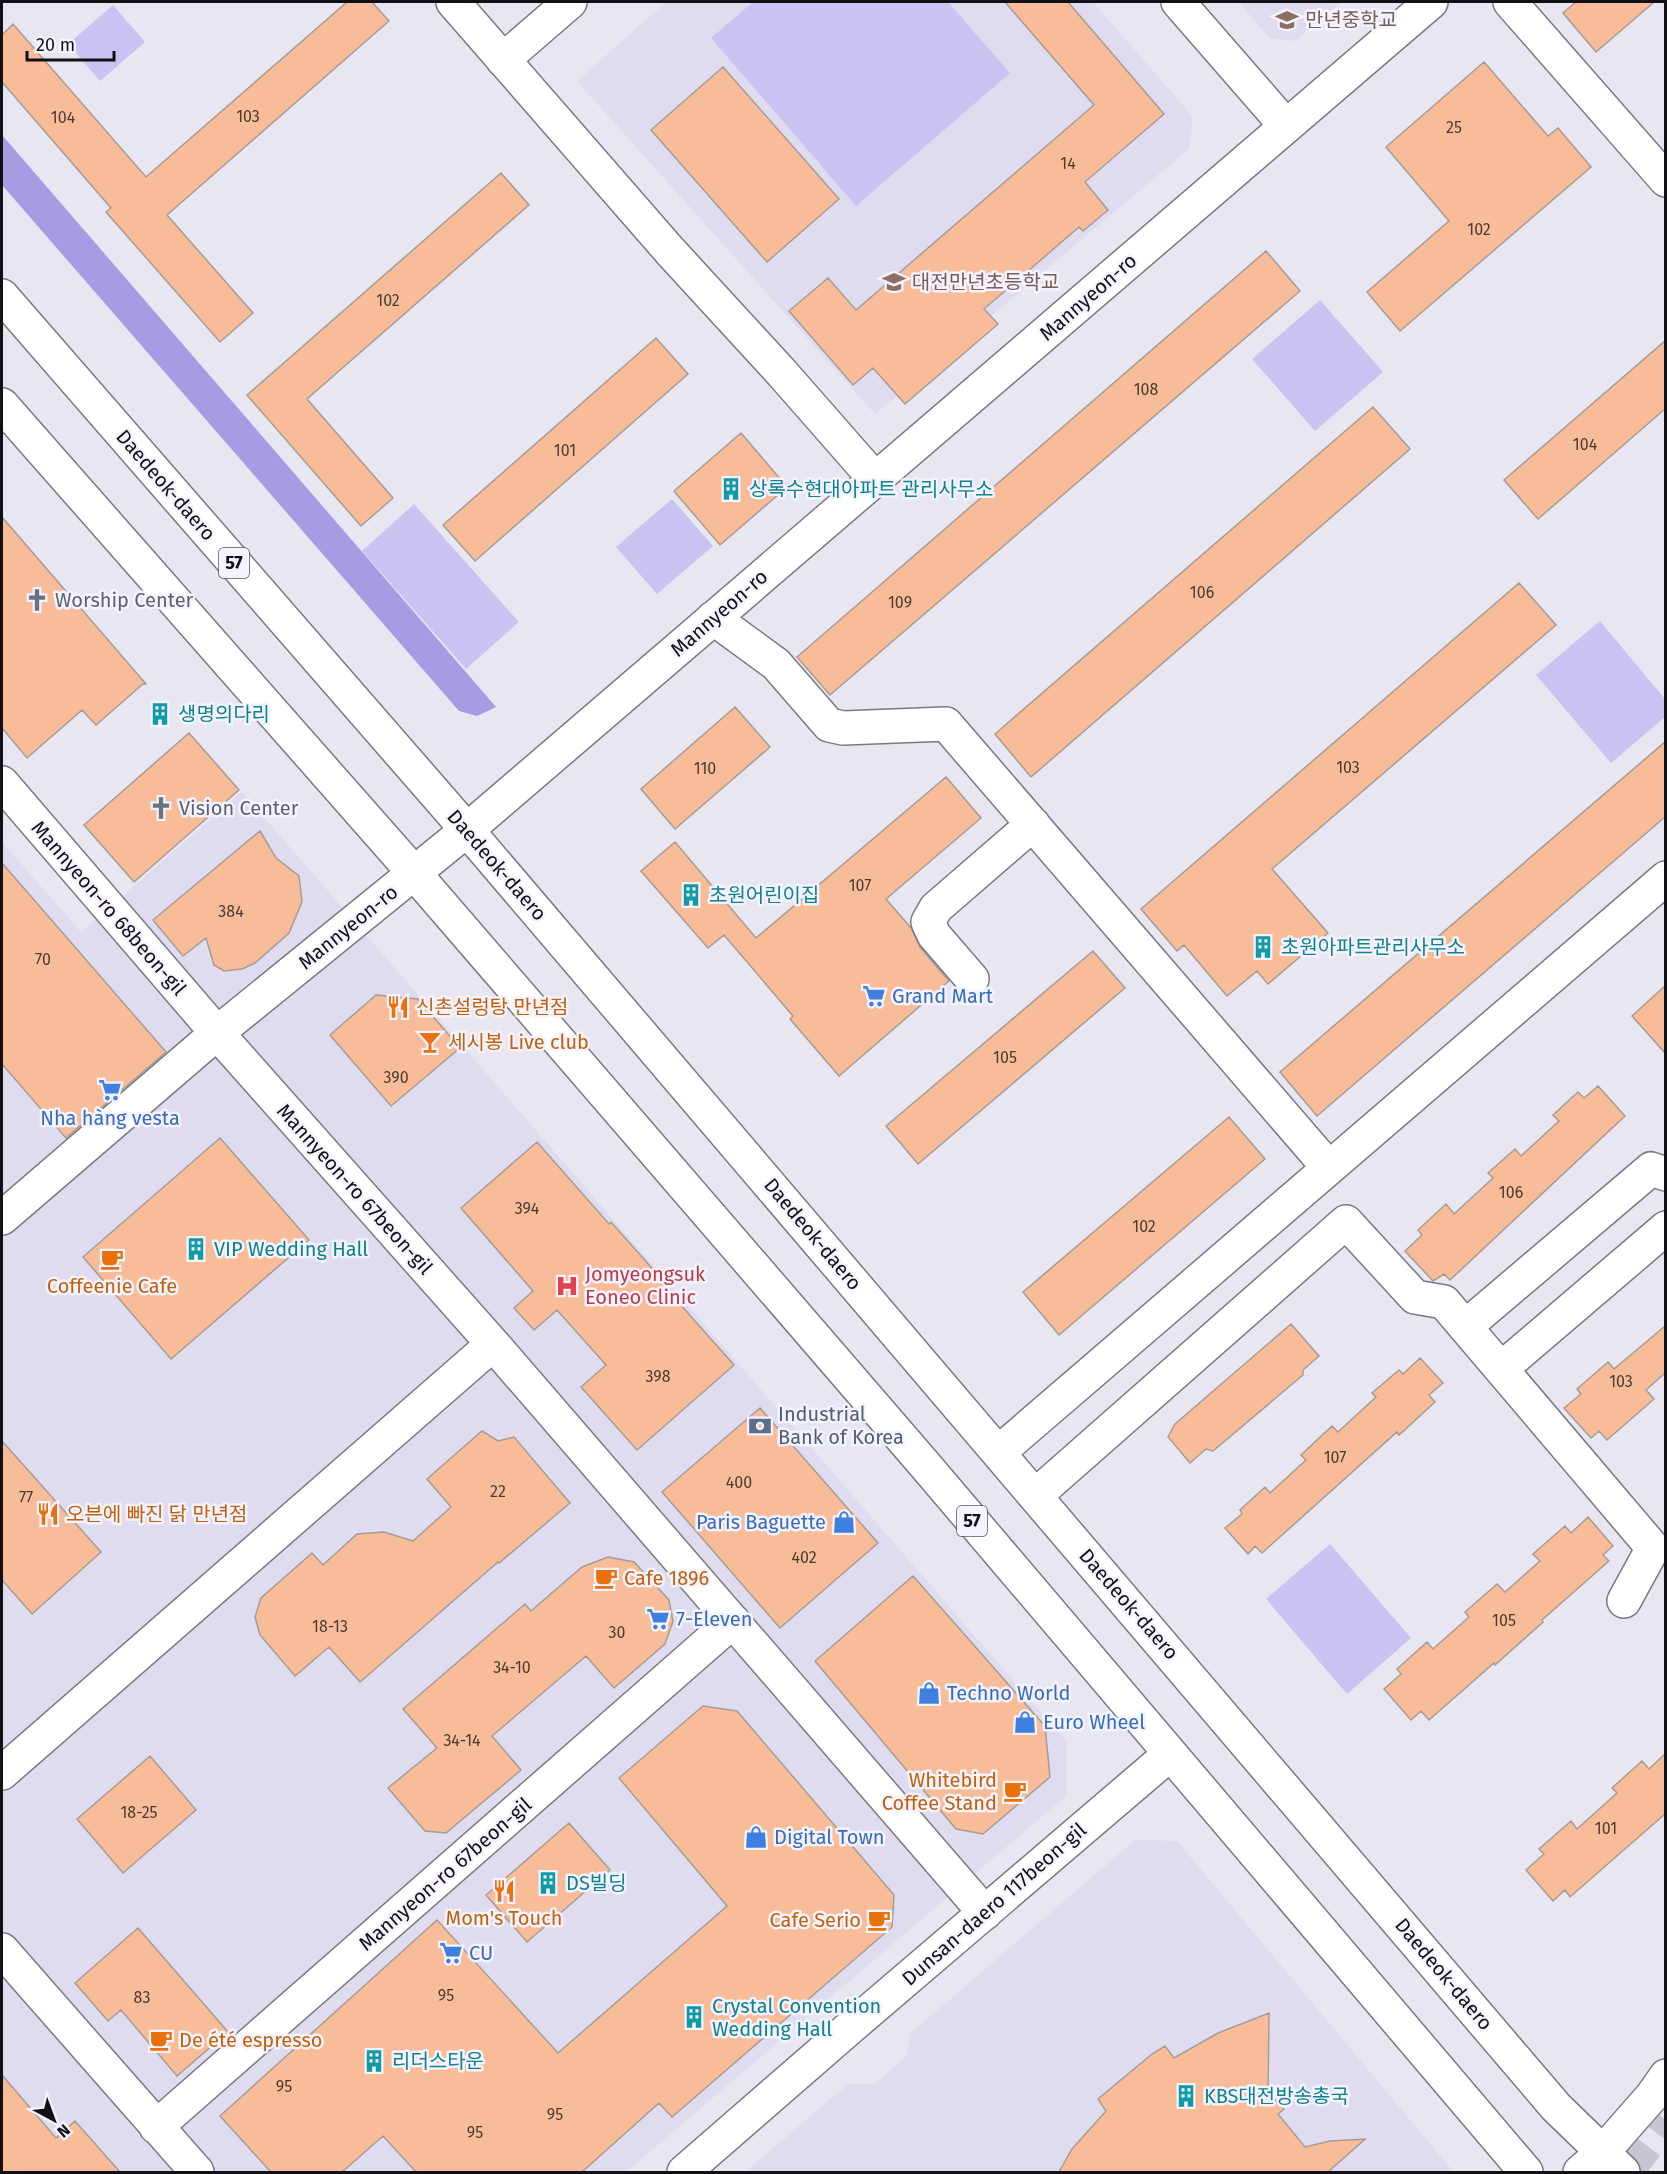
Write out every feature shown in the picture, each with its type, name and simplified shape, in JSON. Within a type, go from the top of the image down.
[{"type":"street","points":[[453,2],[670,251],[875,479]]},
{"type":"street","points":[[503,60],[570,2]]},
{"type":"street","points":[[1178,2],[1286,126]]},
{"type":"street","name":"Mannyeon-ro","points":[[2,1218],[217,1033],[467,830],[1431,2]]},
{"type":"street","points":[[1510,2],[1665,180]]},
{"type":"street","name":"Daedeok-daero","points":[[2,296],[467,830],[1036,1495],[1556,2107],[1602,2166]]},
{"type":"street","name":"57","points":[[2,405],[415,874],[925,1465],[1526,2172]]},
{"type":"street","points":[[713,618],[776,664],[829,725],[843,728],[946,724],[1329,1168]]},
{"type":"street","name":"Mannyeon-ro 68beon-gil","points":[[2,783],[217,1033]]},
{"type":"street","points":[[972,979],[934,935],[928,922],[936,908],[1033,824]]},
{"type":"street","points":[[999,1452],[1665,878]]},
{"type":"street","name":"Mannyeon-ro 67beon-gil","points":[[217,1033],[493,1344],[985,1913]]},
{"type":"street","points":[[1465,1327],[1651,1168],[1665,1174]]},
{"type":"street","points":[[1036,1495],[1346,1222],[1415,1298],[1444,1302],[1653,1548],[1624,1601]]},
{"type":"street","points":[[1502,1369],[1665,1228]]},
{"type":"street","points":[[2,1773],[493,1344]]},
{"type":"street","name":"Mannyeon-ro 67beon-gil","points":[[156,2127],[733,1621]]},
{"type":"street","name":"Dunsan-daero 117beon-gil","points":[[684,2172],[1170,1754]]},
{"type":"street","points":[[2,1950],[197,2172]]},
{"type":"street","points":[[1602,2166],[1665,2076]]},
{"type":"shaded area","name":"대전만년초등학교","points":[[666,2],[1093,2],[1193,117],[1189,149],[875,414],[577,81]]},
{"type":"shaded area","points":[[753,2],[948,2],[1010,73],[856,206],[711,38]]},
{"type":"shaded area","name":"만년중학교","points":[[1238,2],[1341,2],[1295,41],[1270,38]]},
{"type":"shaded area","points":[[113,5],[145,42],[100,81],[68,44]]},
{"type":"shaded area","points":[[2,135],[496,707],[477,716],[459,711],[2,185]]},
{"type":"shaded area","points":[[1320,300],[1383,372],[1315,431],[1252,359]]},
{"type":"shaded area","points":[[672,499],[713,546],[657,594],[616,547]]},
{"type":"shaded area","points":[[414,504],[519,622],[466,669],[362,551]]},
{"type":"shaded area","points":[[1600,621],[1665,699],[1665,717],[1611,763],[1536,675]]},
{"type":"shaded area","points":[[242,792],[1066,1741],[1066,1796],[626,2172],[2,2172],[2,842],[81,932]]},
{"type":"shaded area","points":[[1330,1544],[1411,1638],[1347,1694],[1266,1599]]},
{"type":"shaded area","points":[[1135,1840],[1177,1841],[1452,2172],[745,2172],[848,2084],[876,2084],[907,2055],[911,2033]]},
{"type":"building","points":[[347,2],[372,2],[389,21],[167,215],[253,313],[220,342],[106,212],[111,208],[2,82],[2,35],[13,24],[146,177]]},
{"type":"building","points":[[1005,2],[1068,2],[1164,114],[1085,182],[1108,210],[1083,231],[1079,227],[984,309],[998,324],[905,404],[873,368],[853,385],[789,311],[828,278],[856,310],[1094,105]]},
{"type":"building","points":[[1576,2],[1654,2],[1596,52],[1563,13]]},
{"type":"building","points":[[1484,62],[1548,136],[1558,128],[1591,167],[1400,331],[1367,292],[1449,221],[1386,147]]},
{"type":"building","points":[[723,67],[839,199],[767,262],[651,130]]},
{"type":"building","points":[[501,173],[529,205],[307,399],[393,498],[361,526],[247,395]]},
{"type":"building","points":[[1266,251],[1300,291],[830,695],[797,657]]},
{"type":"building","points":[[656,338],[688,374],[475,561],[443,525]]},
{"type":"building","points":[[1665,341],[1665,409],[1538,519],[1504,480]]},
{"type":"building","points":[[1373,407],[1410,449],[1031,777],[995,734]]},
{"type":"building","name":"상록수현대아파트 관리사무소","points":[[741,433],[787,487],[720,545],[674,491]]},
{"type":"building","name":"Worship Center","points":[[2,517],[146,684],[143,684],[96,725],[82,710],[27,758],[2,728]]},
{"type":"building","points":[[1519,583],[1556,625],[1272,869],[1328,933],[1268,984],[1257,971],[1227,996],[1184,945],[1177,951],[1141,909]]},
{"type":"building","points":[[735,707],[770,747],[675,829],[641,789]]},
{"type":"building","name":"Vision Center","points":[[189,733],[239,790],[134,882],[84,825]]},
{"type":"building","points":[[1665,742],[1665,817],[1317,1116],[1280,1072]]},
{"type":"building","points":[[946,777],[981,818],[886,899],[911,928],[920,947],[949,981],[839,1076],[790,1019],[793,1016],[724,935],[708,948],[641,871],[675,842],[756,938]]},
{"type":"building","points":[[260,831],[276,858],[299,876],[302,902],[289,933],[255,963],[242,969],[224,971],[214,965],[206,938],[183,956],[153,920]]},
{"type":"building","points":[[2,863],[166,1052],[66,1138],[2,1064]]},
{"type":"building","points":[[1093,951],[1125,988],[918,1164],[886,1126]]},
{"type":"building","points":[[1665,986],[1665,1053],[1632,1016]]},
{"type":"building","points":[[376,995],[418,999],[460,1048],[391,1106],[330,1035]]},
{"type":"building","points":[[1598,1086],[1625,1116],[1450,1280],[1444,1274],[1433,1281],[1405,1251],[1422,1235],[1418,1230],[1446,1204],[1454,1214],[1493,1178],[1488,1173],[1515,1149],[1521,1156],[1559,1121],[1553,1115],[1578,1092],[1584,1098]]},
{"type":"building","points":[[1229,1117],[1265,1159],[1059,1335],[1023,1292]]},
{"type":"building","name":"VIP Wedding Hall","points":[[220,1138],[309,1240],[171,1359],[83,1257]]},
{"type":"building","points":[[537,1142],[609,1224],[611,1222],[666,1284],[664,1286],[734,1365],[637,1450],[581,1387],[606,1365],[557,1310],[534,1330],[514,1308],[533,1291],[461,1208]]},
{"type":"building","points":[[1291,1324],[1319,1356],[1303,1370],[1303,1375],[1213,1451],[1206,1449],[1190,1463],[1168,1437],[1175,1424]]},
{"type":"building","points":[[1665,1326],[1665,1373],[1646,1390],[1654,1399],[1607,1440],[1599,1431],[1591,1438],[1564,1408],[1581,1394],[1577,1389],[1608,1362],[1614,1369]]},
{"type":"building","points":[[1420,1358],[1443,1383],[1429,1395],[1435,1402],[1399,1435],[1397,1432],[1262,1553],[1255,1546],[1248,1554],[1225,1528],[1242,1514],[1240,1510],[1265,1487],[1270,1493],[1306,1460],[1301,1455],[1332,1426],[1338,1432],[1376,1397],[1372,1393],[1399,1370],[1403,1374]]},
{"type":"building","points":[[760,1408],[878,1543],[780,1628],[662,1492]]},
{"type":"building","points":[[482,1431],[498,1441],[514,1437],[570,1503],[498,1562],[360,1682],[329,1647],[295,1676],[260,1635],[255,1617],[261,1598],[312,1553],[323,1565],[357,1534],[384,1532],[413,1541],[451,1507],[427,1479]]},
{"type":"building","points":[[2,1441],[101,1552],[32,1614],[2,1580]]},
{"type":"building","points":[[1588,1517],[1613,1546],[1603,1555],[1609,1561],[1495,1665],[1494,1663],[1429,1720],[1421,1711],[1411,1720],[1384,1689],[1401,1674],[1397,1669],[1427,1642],[1433,1649],[1469,1617],[1465,1612],[1497,1584],[1505,1592],[1540,1561],[1533,1554],[1565,1526],[1571,1533]]},
{"type":"building","points":[[608,1557],[634,1562],[669,1600],[673,1621],[665,1644],[614,1688],[586,1656],[492,1736],[521,1770],[446,1833],[425,1831],[388,1788],[437,1748],[403,1709],[525,1604],[531,1611],[582,1567]]},
{"type":"building","name":"Techno World","points":[[913,1576],[1045,1726],[1050,1777],[983,1834],[956,1829],[815,1661]]},
{"type":"building","points":[[703,1706],[737,1711],[894,1895],[892,1927],[672,2117],[659,2103],[582,2172],[416,2172],[383,2136],[342,2172],[271,2172],[220,2116],[437,1920],[558,2053],[727,1906],[619,1778]]},
{"type":"building","points":[[1665,1754],[1665,1814],[1570,1897],[1565,1890],[1553,1901],[1526,1870],[1544,1854],[1539,1849],[1571,1821],[1577,1829],[1617,1793],[1612,1788],[1642,1761],[1649,1769]]},
{"type":"building","points":[[150,1756],[196,1810],[123,1873],[77,1819]]},
{"type":"building","name":"DS빌딩","points":[[569,1823],[610,1870],[527,1942],[486,1895]]},
{"type":"building","points":[[138,1928],[228,2032],[177,2076],[121,2010],[108,2021],[75,1983]]},
{"type":"building","name":"KBS대전방송총국","points":[[1269,2013],[1268,2093],[1284,2109],[1278,2114],[1305,2147],[1330,2141],[1365,2139],[1328,2172],[1059,2172],[1072,2149],[1106,2111],[1098,2099],[1152,2054],[1165,2046],[1174,2058],[1218,2033]]},
{"type":"building","points":[[2,2075],[56,2138],[75,2121],[120,2172],[2,2172]]},
{"type":"tunnel","points":[[1627,2172],[1666,2120]]},
{"type":"place","name":"만년중학교","points":[[1287,20]]},
{"type":"place","name":"대전만년초등학교","points":[[894,282]]},
{"type":"place","name":"상록수현대아파트 관리사무소","points":[[731,489]]},
{"type":"place","name":"Worship Center","points":[[37,600]]},
{"type":"place","name":"생명의다리","points":[[160,714]]},
{"type":"place","name":"Vision Center","points":[[161,808]]},
{"type":"place","name":"초원어린이집","points":[[691,895]]},
{"type":"place","name":"초원아파트관리사무소","points":[[1263,947]]},
{"type":"place","name":"Grand Mart","points":[[874,996]]},
{"type":"place","name":"신촌설렁탕 만년점","points":[[398,1007]]},
{"type":"place","name":"세시봉 Live club","points":[[430,1042]]},
{"type":"place","name":"Nha hàng vesta","points":[[110,1090]]},
{"type":"place","name":"VIP Wedding Hall","points":[[196,1249]]},
{"type":"place","name":"Coffeenie Cafe","points":[[112,1259]]},
{"type":"place","name":"Jomyeongsuk Eoneo Clinic","points":[[567,1286]]},
{"type":"place","name":"Industrial Bank of Korea","points":[[760,1426]]},
{"type":"place","name":"오븐에 빠진 닭 만년점","points":[[48,1514]]},
{"type":"place","name":"Paris Baguette","points":[[844,1522]]},
{"type":"place","name":"Cafe 1896","points":[[606,1578]]},
{"type":"place","name":"7-Eleven","points":[[658,1619]]},
{"type":"place","name":"Techno World","points":[[929,1693]]},
{"type":"place","name":"Euro Wheel","points":[[1025,1722]]},
{"type":"place","name":"Whitebird Coffee Stand","points":[[1015,1791]]},
{"type":"place","name":"Digital Town","points":[[756,1837]]},
{"type":"place","name":"DS빌딩","points":[[548,1883]]},
{"type":"place","name":"Mom's Touch","points":[[504,1891]]},
{"type":"place","name":"Cafe Serio","points":[[879,1920]]},
{"type":"place","name":"CU","points":[[451,1953]]},
{"type":"place","name":"Crystal Convention Wedding Hall","points":[[694,2017]]},
{"type":"place","name":"De été espresso","points":[[161,2040]]},
{"type":"place","name":"리더스타운","points":[[374,2061]]},
{"type":"place","name":"KBS대전방송총국","points":[[1186,2096]]}]
